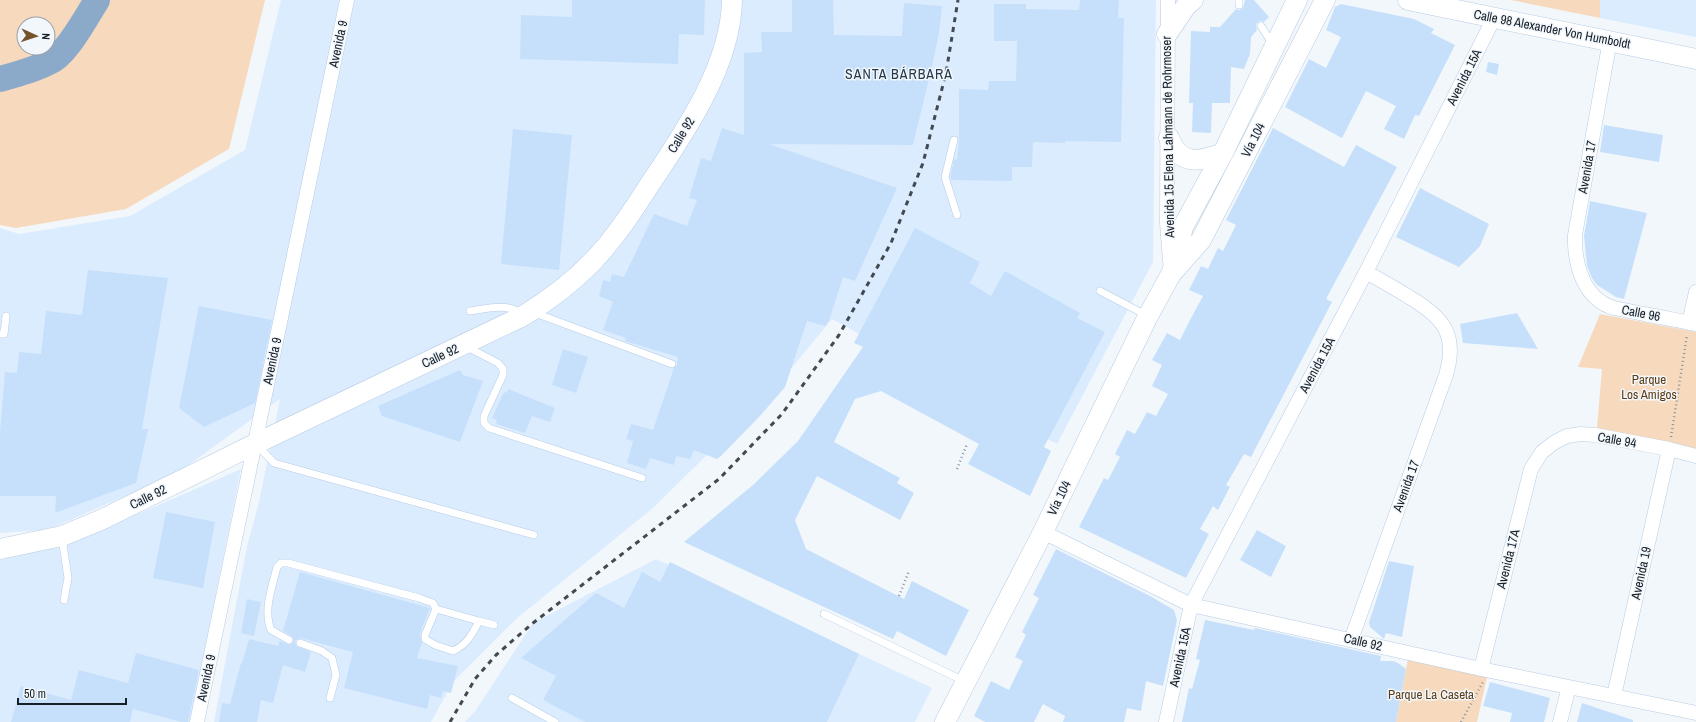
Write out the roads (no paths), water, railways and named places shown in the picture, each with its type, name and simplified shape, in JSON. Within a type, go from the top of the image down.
[{"type":"street","name":"Avenida 9","points":[[197,722],[347,0]]},
{"type":"street","name":"Calle 92","points":[[0,549],[62,536],[103,519],[255,444],[527,314],[554,296],[596,259],[627,219],[684,131],[714,76],[725,45],[732,0]]},
{"type":"street","name":"Avenida 15 Elena Lahmann de Rohrmoser","points":[[1168,0],[1167,34],[1169,138],[1167,223],[1171,274]]},
{"type":"street","points":[[1167,34],[1186,6],[1193,0]]},
{"type":"street","points":[[1279,0],[1284,10],[1284,27]]},
{"type":"street","name":"Vía 104","points":[[1171,274],[1183,227],[1223,152],[1297,0]]},
{"type":"street","name":"Vía 104","points":[[945,722],[1043,532],[1148,316],[1171,274],[1201,240],[1325,0]]},
{"type":"street","name":"Calle 98 Alexander Von Humboldt","points":[[1408,0],[1610,40],[1696,59]]},
{"type":"street","name":"Avenida 15A","points":[[1166,722],[1191,605],[1366,272],[1494,18]]},
{"type":"street","name":"Avenida 17","points":[[1590,291],[1582,278],[1575,258],[1575,234],[1610,40]]},
{"type":"street","points":[[1169,138],[1173,149],[1179,155],[1190,159],[1201,160],[1223,152]]},
{"type":"street","name":"Avenida 17","points":[[1351,640],[1446,375],[1451,348],[1447,331],[1441,321],[1427,308],[1366,272]]},
{"type":"street","name":"Calle 96","points":[[1590,291],[1596,297],[1613,307],[1693,323]]},
{"type":"street","points":[[1693,323],[1696,292]]},
{"type":"street","name":"Calle 94","points":[[1542,452],[1561,439],[1581,434],[1595,435],[1669,449],[1696,456]]},
{"type":"street","name":"Avenida 19","points":[[1614,696],[1669,449]]},
{"type":"street","name":"Avenida 17A","points":[[1483,674],[1529,474],[1542,452]]},
{"type":"street","name":"Calle 92","points":[[1043,532],[1191,605],[1351,640],[1483,674],[1569,687],[1696,713]]},
{"type":"street","points":[[1560,722],[1569,687]]},
{"type":"lane","points":[[1261,26],[1274,46]]},
{"type":"lane","points":[[954,140],[945,177],[957,215]]},
{"type":"lane","points":[[1100,291],[1148,316]]},
{"type":"lane","points":[[470,311],[496,307],[515,309],[672,364]]},
{"type":"lane","points":[[0,334],[4,334],[6,316]]},
{"type":"lane","points":[[463,345],[498,363],[503,368],[503,375],[484,416],[484,423],[488,428],[642,478]]},
{"type":"lane","points":[[255,444],[274,463],[534,535]]},
{"type":"lane","points":[[62,536],[68,578],[64,600]]},
{"type":"lane","points":[[289,640],[271,630],[268,623],[267,610],[277,568],[282,563],[288,563],[419,598],[433,603],[436,609],[494,625]]},
{"type":"lane","points":[[436,609],[425,635],[426,640],[453,651],[460,648],[473,634],[479,621]]},
{"type":"lane","points":[[824,614],[966,682]]},
{"type":"lane","points":[[300,643],[322,651],[332,658],[336,675],[330,698]]},
{"type":"lane","points":[[512,698],[555,722]]},
{"type":"waterway","points":[[0,79],[27,71],[53,60],[65,49],[97,0]]},
{"type":"railway","points":[[450,722],[475,679],[496,655],[533,623],[719,479],[782,414],[839,335],[891,243],[923,163],[946,73],[958,0]]},
{"type":"district","name":"SANTA BÁRBARA","points":[[899,74]]},
{"type":"park label","name":"Parque Los Amigos","points":[[1649,386]]},
{"type":"park label","name":"Parque La Caseta","points":[[1431,694]]}]
